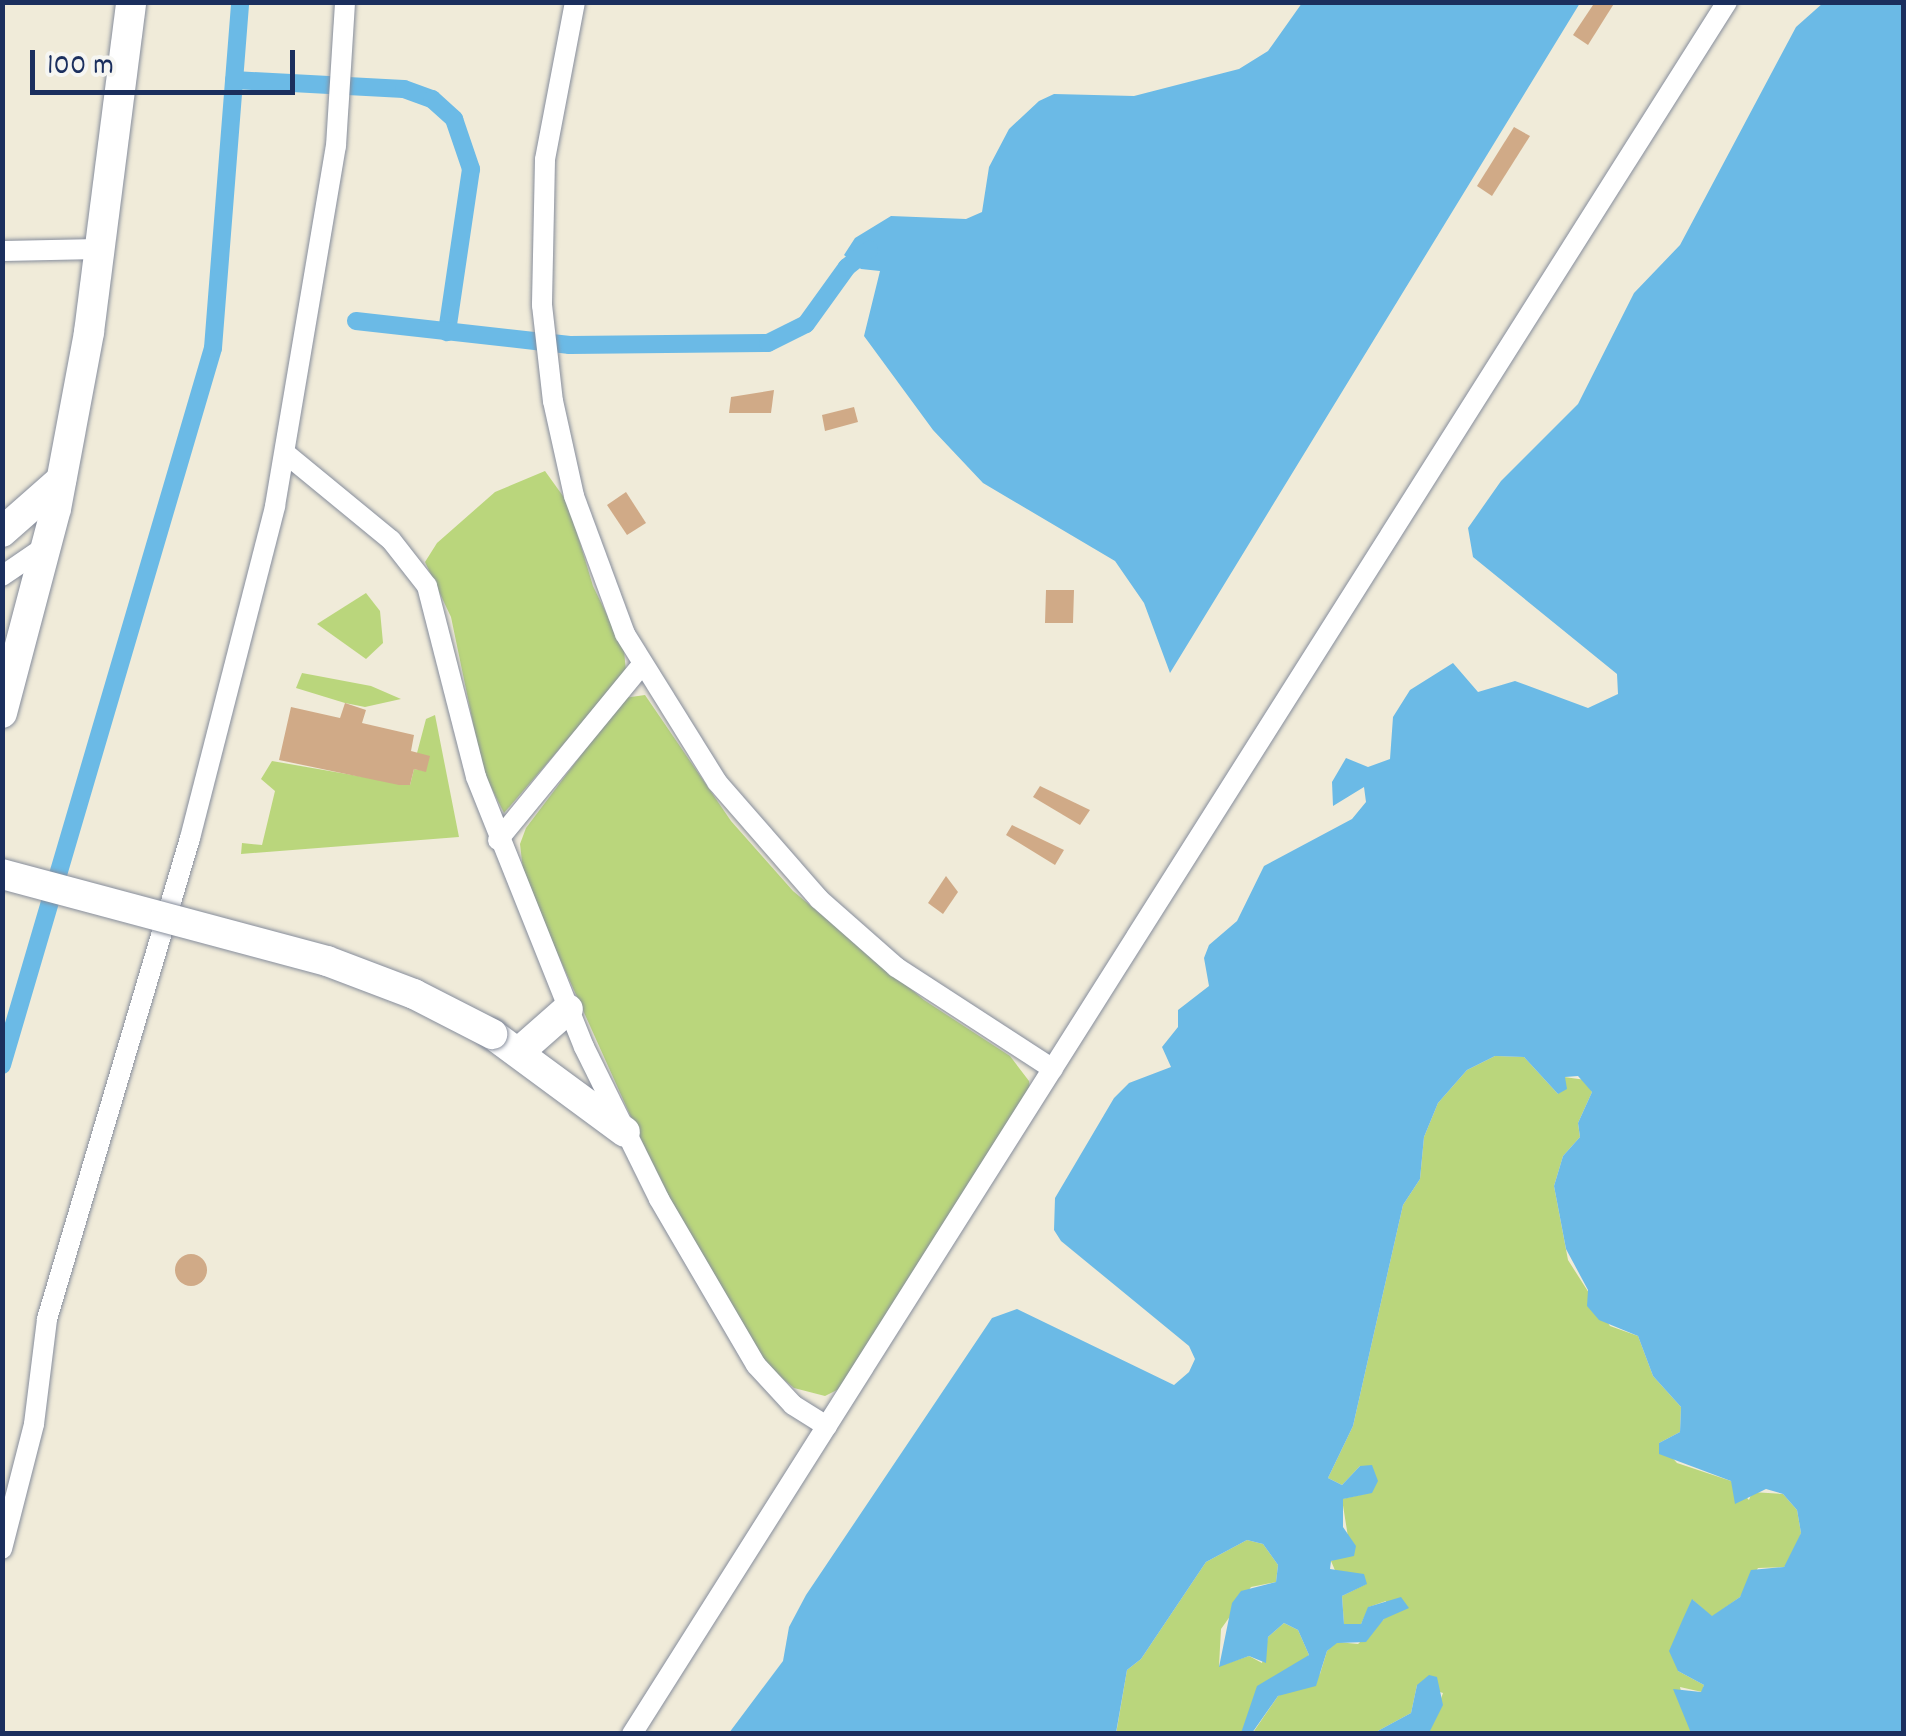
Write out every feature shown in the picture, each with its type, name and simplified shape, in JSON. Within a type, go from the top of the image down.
[{"type":"main road","points":[[2,713],[61,480],[100,248],[131,2]]},
{"type":"main road","points":[[11,525],[61,480]]},
{"type":"main road","points":[[2,874],[327,962],[414,994],[492,1034],[626,1132]]},
{"type":"main road","points":[[519,1052],[568,1009]]},
{"type":"street","points":[[2,1549],[34,1424],[48,1319],[190,838],[285,453],[339,102],[345,2]]},
{"type":"street","points":[[576,2],[545,160],[544,329],[574,496],[605,589],[642,666],[717,782],[819,898],[910,977],[1053,1069]]},
{"type":"street","points":[[632,1734],[1727,2]]},
{"type":"street","points":[[2,251],[100,248]]},
{"type":"street","points":[[285,453],[391,540],[427,586],[498,840],[568,1009],[626,1132],[756,1365],[793,1405],[827,1426]]},
{"type":"street","points":[[2,576],[47,546]]},
{"type":"street","points":[[498,840],[642,666]]},
{"type":"green space","points":[[545,471],[568,503],[593,586],[624,650],[626,672],[504,813],[483,771],[451,617],[425,562],[437,543],[495,492]]},
{"type":"green space","points":[[366,593],[380,611],[383,643],[366,659],[317,624]]},
{"type":"green space","points":[[302,673],[371,686],[401,699],[365,707],[345,703],[296,688]]},
{"type":"green space","points":[[645,695],[731,821],[793,891],[924,1000],[1010,1056],[1029,1081],[1030,1089],[839,1389],[825,1396],[794,1388],[764,1363],[675,1215],[524,879],[520,844],[526,828],[624,698]]},
{"type":"green space","points":[[435,715],[459,837],[241,854],[242,843],[262,845],[275,791],[261,779],[272,761],[410,785],[414,769],[426,771],[417,753],[426,719]]},
{"type":"green space","points":[[1495,1056],[1524,1057],[1558,1094],[1564,1077],[1586,1080],[1592,1092],[1578,1123],[1580,1137],[1563,1156],[1554,1186],[1568,1260],[1610,1326],[1638,1336],[1653,1376],[1681,1407],[1680,1432],[1659,1443],[1677,1463],[1731,1481],[1749,1500],[1752,1492],[1783,1494],[1797,1510],[1801,1533],[1795,1553],[1784,1567],[1758,1568],[1740,1597],[1712,1617],[1693,1600],[1678,1671],[1704,1685],[1702,1692],[1680,1687],[1691,1733],[1429,1733],[1443,1693],[1417,1685],[1411,1713],[1374,1733],[1252,1734],[1278,1696],[1320,1674],[1327,1651],[1337,1642],[1358,1644],[1384,1619],[1386,1601],[1369,1607],[1361,1624],[1344,1624],[1342,1596],[1366,1584],[1363,1574],[1337,1575],[1331,1561],[1343,1556],[1348,1537],[1342,1499],[1364,1494],[1360,1466],[1342,1485],[1328,1478],[1353,1426],[1403,1205],[1420,1179],[1424,1137],[1438,1103],[1467,1070]]},
{"type":"green space","points":[[1247,1540],[1263,1544],[1278,1565],[1276,1582],[1251,1587],[1221,1629],[1219,1666],[1249,1656],[1262,1663],[1268,1637],[1284,1623],[1298,1630],[1309,1655],[1241,1733],[1116,1734],[1127,1670],[1141,1659],[1206,1562]]},
{"type":"water","points":[[1302,3],[1580,3],[1170,673],[1144,603],[1115,561],[983,483],[933,430],[864,336],[880,271],[861,269],[844,255],[855,238],[891,216],[966,219],[982,212],[989,167],[1009,129],[1039,101],[1054,94],[1134,96],[1239,69],[1268,51]]},
{"type":"water","points":[[1823,3],[1904,3],[1903,1733],[1691,1733],[1673,1689],[1701,1692],[1704,1685],[1678,1671],[1669,1651],[1692,1599],[1712,1616],[1740,1597],[1751,1570],[1784,1567],[1801,1533],[1797,1510],[1783,1494],[1766,1489],[1735,1504],[1731,1481],[1659,1454],[1659,1443],[1680,1432],[1681,1407],[1653,1376],[1638,1336],[1599,1320],[1587,1306],[1588,1290],[1566,1249],[1554,1186],[1563,1156],[1580,1137],[1578,1123],[1592,1092],[1578,1076],[1565,1077],[1567,1089],[1558,1094],[1524,1057],[1495,1056],[1467,1070],[1438,1103],[1424,1137],[1420,1179],[1403,1205],[1353,1426],[1328,1478],[1342,1485],[1360,1466],[1372,1465],[1378,1481],[1372,1493],[1343,1499],[1343,1527],[1356,1546],[1354,1556],[1331,1561],[1330,1569],[1364,1574],[1367,1584],[1342,1596],[1344,1624],[1361,1624],[1368,1607],[1401,1597],[1409,1608],[1384,1619],[1366,1642],[1337,1643],[1327,1651],[1316,1686],[1278,1696],[1252,1733],[1241,1733],[1257,1686],[1309,1655],[1298,1630],[1284,1623],[1268,1637],[1266,1663],[1249,1656],[1219,1667],[1232,1603],[1241,1591],[1276,1582],[1278,1565],[1263,1544],[1247,1540],[1206,1562],[1141,1659],[1127,1670],[1116,1733],[729,1733],[783,1661],[789,1627],[806,1595],[992,1318],[1017,1309],[1174,1385],[1189,1372],[1195,1359],[1189,1346],[1061,1241],[1054,1230],[1055,1198],[1114,1098],[1129,1083],[1171,1067],[1162,1047],[1178,1027],[1178,1010],[1209,986],[1204,958],[1209,945],[1237,921],[1264,866],[1352,819],[1366,802],[1364,787],[1333,806],[1332,782],[1346,758],[1368,767],[1390,759],[1393,717],[1410,690],[1453,663],[1478,692],[1515,681],[1588,708],[1618,694],[1617,674],[1473,557],[1468,528],[1501,481],[1578,404],[1634,293],[1680,245],[1796,27]]},
{"type":"water","points":[[1429,1675],[1437,1677],[1443,1705],[1429,1733],[1374,1733],[1411,1713],[1417,1685]]},
{"type":"building","points":[[1595,2],[1615,2],[1588,45],[1573,35]]},
{"type":"building","points":[[1514,127],[1530,136],[1492,196],[1477,186]]},
{"type":"building","points":[[774,390],[771,413],[729,413],[731,397]]},
{"type":"building","points":[[854,407],[858,422],[825,431],[822,415]]},
{"type":"building","points":[[626,492],[646,523],[627,535],[607,505]]},
{"type":"building","points":[[1046,590],[1074,590],[1073,623],[1045,623]]},
{"type":"building","points":[[345,703],[366,710],[362,723],[414,735],[411,751],[430,756],[426,772],[414,769],[410,785],[399,785],[279,760],[291,707],[340,718]]},
{"type":"building","points":[[1040,786],[1090,810],[1080,825],[1033,797]]},
{"type":"building","points":[[1012,825],[1064,850],[1055,865],[1006,835]]},
{"type":"building","points":[[946,876],[958,892],[943,914],[928,903]]},
{"type":"building","points":[[191,1254],[202,1259],[207,1270],[202,1281],[191,1286],[180,1281],[175,1270],[180,1259]]},
{"type":"waterway","points":[[2,1065],[213,348],[240,2]]},
{"type":"waterway","points":[[234,80],[404,89],[432,99],[454,119],[471,169],[447,332]]},
{"type":"waterway","points":[[356,321],[570,345],[768,343],[806,324],[847,267],[869,250]]}]
